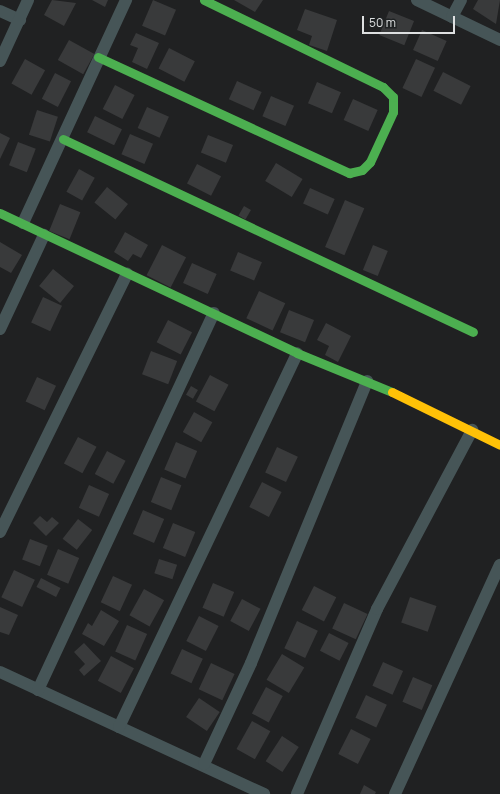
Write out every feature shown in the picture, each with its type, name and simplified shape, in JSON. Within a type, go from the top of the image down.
[{"type":"street","points":[[0,61],[28,0]]},
{"type":"street","points":[[23,223],[63,139],[98,57],[126,0]]},
{"type":"street","points":[[98,57],[349,173],[362,170],[370,162],[393,112],[393,97],[383,87],[204,0]]},
{"type":"street","points":[[417,0],[500,40]]},
{"type":"street","points":[[452,17],[461,0]]},
{"type":"street","points":[[0,11],[20,20]]},
{"type":"street","points":[[63,139],[473,332]]},
{"type":"street","points":[[0,213],[297,353],[367,382],[472,430],[500,445]]},
{"type":"street","points":[[0,329],[3,315],[44,235]]},
{"type":"street","points":[[0,532],[127,274]]},
{"type":"street","points":[[38,690],[214,313]]},
{"type":"street","points":[[119,727],[297,353]]},
{"type":"street","points":[[204,764],[251,663],[367,382]]},
{"type":"street","points":[[297,794],[377,609],[472,430]]},
{"type":"street","points":[[395,794],[500,564]]},
{"type":"street","points":[[0,672],[119,727],[204,764],[244,790],[264,794]]},
{"type":"building","points":[[52,0],[76,3],[64,26],[44,15]]},
{"type":"building","points":[[92,0],[108,0],[105,7]]},
{"type":"building","points":[[153,0],[176,10],[165,36],[142,26]]},
{"type":"building","points":[[234,0],[263,0],[255,12]]},
{"type":"building","points":[[478,0],[500,0],[496,24],[473,9]]},
{"type":"building","points":[[305,9],[337,20],[327,51],[309,45],[312,36],[297,30]]},
{"type":"building","points":[[389,11],[414,21],[404,45],[379,35]]},
{"type":"building","points":[[422,30],[447,41],[438,61],[413,50]]},
{"type":"building","points":[[136,33],[159,43],[147,69],[132,62],[138,48],[130,45]]},
{"type":"building","points":[[69,40],[94,54],[83,74],[58,60]]},
{"type":"building","points":[[169,48],[195,61],[184,82],[159,68]]},
{"type":"building","points":[[25,59],[45,70],[32,95],[11,83]]},
{"type":"building","points":[[416,59],[435,68],[422,97],[402,88]]},
{"type":"building","points":[[443,72],[471,86],[461,105],[433,91]]},
{"type":"building","points":[[55,73],[71,81],[58,107],[42,99]]},
{"type":"building","points":[[237,81],[262,92],[254,110],[229,99]]},
{"type":"building","points":[[317,82],[341,92],[332,113],[308,103]]},
{"type":"building","points":[[115,85],[135,95],[122,119],[103,109]]},
{"type":"building","points":[[271,96],[294,106],[285,126],[262,116]]},
{"type":"building","points":[[353,99],[378,110],[368,131],[344,120]]},
{"type":"building","points":[[147,107],[169,117],[160,138],[138,128]]},
{"type":"building","points":[[37,110],[58,117],[50,142],[29,135]]},
{"type":"building","points":[[95,116],[122,129],[114,145],[87,132]]},
{"type":"building","points":[[0,133],[10,138],[0,159]]},
{"type":"building","points":[[130,134],[153,144],[144,164],[121,154]]},
{"type":"building","points":[[208,135],[233,145],[226,163],[201,153]]},
{"type":"building","points":[[18,142],[36,149],[27,172],[9,165]]},
{"type":"building","points":[[276,163],[303,179],[292,197],[265,181]]},
{"type":"building","points":[[197,164],[221,176],[211,196],[187,184]]},
{"type":"building","points":[[79,169],[95,178],[82,200],[66,192]]},
{"type":"building","points":[[107,187],[128,204],[115,220],[94,203]]},
{"type":"building","points":[[310,188],[335,199],[328,215],[303,204]]},
{"type":"building","points":[[345,200],[364,208],[344,255],[325,247]]},
{"type":"building","points":[[60,204],[80,212],[70,239],[49,231]]},
{"type":"building","points":[[244,206],[251,210],[245,220],[238,216]]},
{"type":"building","points":[[125,232],[148,245],[141,258],[133,254],[128,261],[114,252]]},
{"type":"building","points":[[0,242],[22,255],[11,273],[0,267]]},
{"type":"building","points":[[162,245],[186,257],[171,288],[147,275]]},
{"type":"building","points":[[373,245],[388,251],[378,276],[363,270]]},
{"type":"building","points":[[238,252],[262,262],[254,281],[230,270]]},
{"type":"building","points":[[192,263],[217,274],[208,294],[183,283]]},
{"type":"building","points":[[53,269],[74,286],[60,303],[39,286]]},
{"type":"building","points":[[259,291],[285,303],[273,330],[246,318]]},
{"type":"building","points":[[43,297],[62,306],[50,331],[31,322]]},
{"type":"building","points":[[289,310],[314,320],[305,342],[280,332]]},
{"type":"building","points":[[168,320],[192,332],[181,355],[157,342]]},
{"type":"building","points":[[326,323],[351,336],[338,362],[325,355],[329,346],[317,340]]},
{"type":"building","points":[[151,351],[177,361],[168,384],[142,374]]},
{"type":"building","points":[[210,375],[229,385],[214,411],[196,401]]},
{"type":"building","points":[[37,377],[56,386],[45,410],[26,401]]},
{"type":"building","points":[[191,386],[198,390],[193,399],[186,395]]},
{"type":"building","points":[[194,412],[212,422],[201,442],[183,432]]},
{"type":"building","points":[[78,437],[97,447],[82,473],[64,463]]},
{"type":"building","points":[[176,442],[197,451],[185,479],[164,470]]},
{"type":"building","points":[[277,447],[298,457],[286,482],[265,472]]},
{"type":"building","points":[[107,451],[126,461],[113,484],[95,474]]},
{"type":"building","points":[[161,477],[181,485],[171,510],[151,502]]},
{"type":"building","points":[[262,482],[282,492],[269,517],[249,507]]},
{"type":"building","points":[[89,485],[109,494],[99,517],[79,508]]},
{"type":"building","points":[[143,510],[164,519],[154,543],[133,534]]},
{"type":"building","points":[[40,516],[47,522],[52,517],[59,523],[46,536],[33,523]]},
{"type":"building","points":[[78,519],[92,530],[77,550],[63,539]]},
{"type":"building","points":[[173,523],[195,532],[185,557],[163,548]]},
{"type":"building","points":[[30,539],[48,546],[40,566],[22,560]]},
{"type":"building","points":[[58,549],[79,558],[68,584],[47,575]]},
{"type":"building","points":[[159,559],[177,565],[172,579],[154,573]]},
{"type":"building","points":[[14,570],[35,580],[22,607],[1,597]]},
{"type":"building","points":[[113,576],[132,585],[120,611],[101,602]]},
{"type":"building","points":[[41,578],[61,588],[56,597],[36,587]]},
{"type":"building","points":[[213,583],[234,592],[224,617],[202,608]]},
{"type":"building","points":[[314,586],[336,597],[324,621],[302,610]]},
{"type":"building","points":[[144,589],[164,600],[150,626],[129,615]]},
{"type":"building","points":[[410,597],[436,606],[428,632],[401,623]]},
{"type":"building","points":[[242,599],[261,609],[249,631],[230,621]]},
{"type":"building","points":[[344,603],[368,614],[356,639],[332,628]]},
{"type":"building","points":[[0,607],[18,615],[9,635],[0,632]]},
{"type":"building","points":[[101,610],[119,621],[104,646],[82,634],[88,623],[92,626]]},
{"type":"building","points":[[199,616],[219,626],[206,651],[186,641]]},
{"type":"building","points":[[297,621],[318,631],[305,658],[284,648]]},
{"type":"building","points":[[127,625],[147,634],[135,660],[115,651]]},
{"type":"building","points":[[329,633],[349,643],[340,661],[320,651]]},
{"type":"building","points":[[84,643],[101,661],[84,676],[79,670],[85,664],[74,652]]},
{"type":"building","points":[[182,649],[203,659],[191,683],[171,673]]},
{"type":"building","points":[[282,654],[304,667],[289,693],[267,680]]},
{"type":"building","points":[[111,656],[134,668],[121,693],[98,681]]},
{"type":"building","points":[[383,662],[403,671],[393,695],[372,686]]},
{"type":"building","points":[[211,663],[235,674],[222,700],[199,689]]},
{"type":"building","points":[[413,677],[432,685],[422,710],[402,702]]},
{"type":"building","points":[[266,687],[283,696],[269,722],[252,713]]},
{"type":"building","points":[[366,695],[387,705],[376,727],[355,718]]},
{"type":"building","points":[[199,698],[220,712],[207,731],[186,717]]},
{"type":"building","points":[[252,721],[270,731],[255,759],[236,749]]},
{"type":"building","points":[[351,729],[371,739],[358,764],[338,754]]},
{"type":"building","points":[[282,736],[299,747],[282,772],[266,761]]},
{"type":"building","points":[[364,785],[376,792],[375,794],[360,794]]},
{"type":"traffic: fast","points":[[98,57],[349,173],[362,170],[370,162],[393,112],[393,97],[383,87],[204,0]]},
{"type":"traffic: fast","points":[[63,139],[473,332]]},
{"type":"traffic: fast","points":[[0,213],[297,353],[392,392]]},
{"type":"traffic: slow","points":[[392,392],[500,445]]}]
